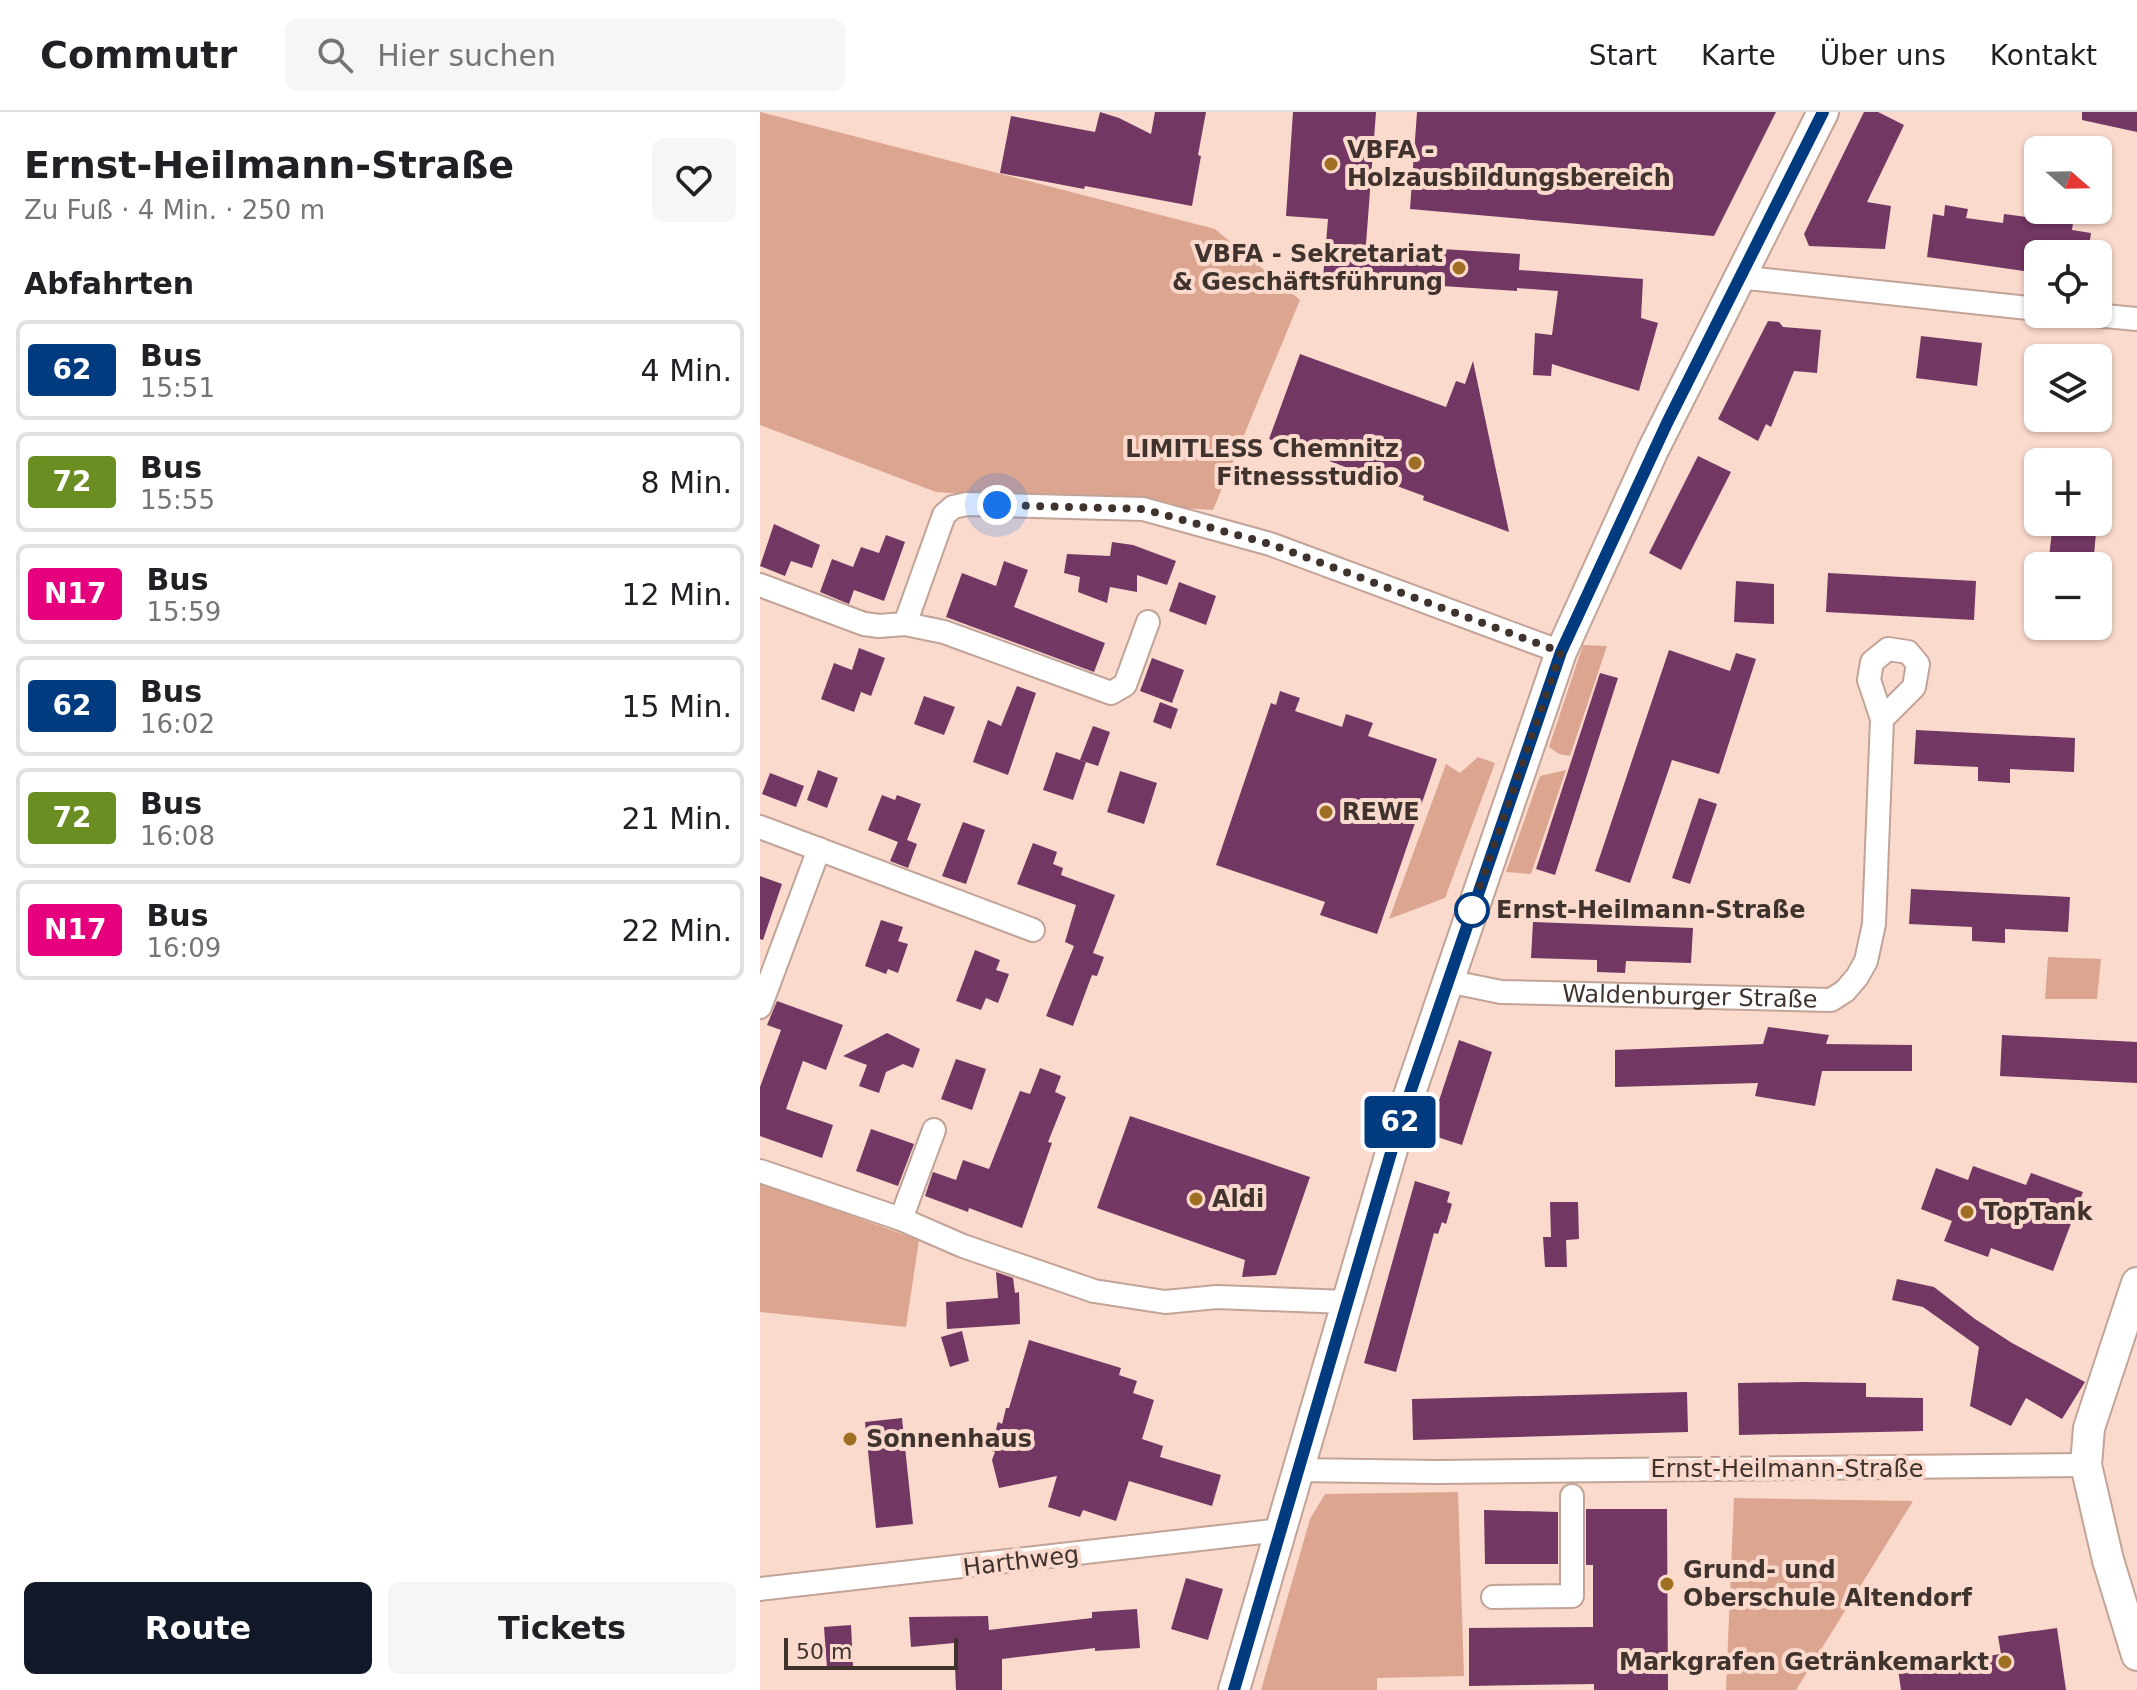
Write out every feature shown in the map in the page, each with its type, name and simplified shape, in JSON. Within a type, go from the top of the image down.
[{"type":"street","points":[[1234,1690],[1400,1122],[1561,652],[1653,450],[1823,112]]},
{"type":"street","points":[[1738,277],[2024,308]]},
{"type":"street","points":[[2112,317],[2137,319]]},
{"type":"street","points":[[905,624],[944,515],[953,507],[967,504],[1143,509],[1270,544],[1561,652]]},
{"type":"street","points":[[760,585],[864,624],[905,624],[944,632],[1111,693],[1125,685],[1148,622]]},
{"type":"street","name":"Waldenburger Straße","points":[[1447,981],[1501,992],[1831,1000],[1845,991],[1857,977],[1866,961],[1874,924],[1882,719]]},
{"type":"street","points":[[760,827],[1033,930]]},
{"type":"street","points":[[760,1007],[819,849]]},
{"type":"street","points":[[901,1219],[934,1130]]},
{"type":"street","points":[[760,1171],[901,1219],[963,1246],[1094,1291],[1165,1302],[1217,1297],[1346,1302]]},
{"type":"street","points":[[2137,1283],[2089,1428],[2086,1465],[2108,1560],[2137,1655]]},
{"type":"street","name":"Ernst-Heilmann-Straße","points":[[1297,1470],[1452,1472],[2086,1465]]},
{"type":"street","points":[[1493,1597],[1572,1596],[1572,1496]]},
{"type":"street","name":"Harthweg","points":[[760,1589],[1281,1530]]},
{"type":"shaded area","points":[[760,112],[1215,229],[1300,300],[1213,510],[936,492],[760,425]]},
{"type":"shaded area","points":[[1583,645],[1607,646],[1570,756],[1559,754],[1549,747]]},
{"type":"shaded area","points":[[1478,757],[1495,763],[1445,898],[1389,919],[1446,764],[1460,773]]},
{"type":"shaded area","points":[[1566,770],[1531,874],[1506,872],[1540,776]]},
{"type":"shaded area","points":[[2048,957],[2101,959],[2097,999],[2045,999]]},
{"type":"shaded area","points":[[760,1183],[919,1240],[906,1327],[760,1312]]},
{"type":"shaded area","points":[[1458,1492],[1464,1676],[1377,1678],[1377,1690],[1261,1690],[1310,1519],[1325,1494]]},
{"type":"shaded area","points":[[1734,1498],[1913,1501],[1796,1690],[1726,1690]]},
{"type":"building","points":[[1100,112],[1151,134],[1155,112],[1206,112],[1192,206],[1000,173],[1011,116],[1095,132]]},
{"type":"building","points":[[1293,112],[1376,112],[1366,244],[1520,254],[1519,270],[1643,279],[1641,318],[1658,323],[1639,391],[1552,364],[1551,376],[1533,375],[1535,333],[1552,335],[1558,291],[1323,278],[1328,219],[1286,216]]},
{"type":"building","points":[[1417,112],[1776,112],[1714,236],[1410,209]]},
{"type":"building","points":[[1864,112],[1878,112],[1904,125],[1867,202],[1891,206],[1885,249],[1809,246],[1804,234]]},
{"type":"building","points":[[2082,112],[2137,112],[2137,132],[2082,120]]},
{"type":"building","points":[[1945,205],[1968,209],[1966,218],[2003,223],[2004,214],[2024,217],[2024,224],[2073,224],[2072,230],[2091,233],[2090,240],[2024,240],[2024,271],[1927,257],[1933,214],[1944,216]]},
{"type":"building","points":[[1768,321],[1779,322],[1783,327],[1821,330],[1817,373],[1794,371],[1771,427],[1766,424],[1758,441],[1718,419]]},
{"type":"building","points":[[1921,336],[1982,343],[1977,386],[1916,378]]},
{"type":"building","name":"LIMITLESS Chemnitz Fitnessstudio","points":[[1300,354],[1446,407],[1456,381],[1465,384],[1473,361],[1509,532],[1423,500],[1424,496],[1269,439]]},
{"type":"building","points":[[1698,456],[1731,472],[1681,570],[1649,553]]},
{"type":"building","points":[[774,524],[820,545],[812,568],[791,561],[785,576],[760,566]]},
{"type":"building","points":[[886,535],[905,542],[884,601],[854,590],[849,604],[820,592],[832,559],[853,567],[861,547],[879,553]]},
{"type":"building","points":[[2051,536],[2096,536],[2094,552],[2050,552]]},
{"type":"building","points":[[1112,542],[1133,545],[1176,561],[1167,585],[1137,575],[1137,592],[1110,587],[1107,603],[1078,592],[1080,577],[1064,573],[1067,554],[1110,556]]},
{"type":"building","points":[[1004,561],[1028,570],[1014,607],[1105,643],[1094,672],[946,617],[962,573],[996,586]]},
{"type":"building","points":[[1828,573],[1976,581],[1974,620],[1826,612]]},
{"type":"building","points":[[1736,581],[1774,584],[1774,624],[1734,622]]},
{"type":"building","points":[[1179,582],[1216,596],[1206,625],[1169,611]]},
{"type":"building","points":[[859,648],[885,658],[871,696],[861,692],[854,712],[821,699],[834,663],[852,670]]},
{"type":"building","points":[[1669,650],[1730,671],[1736,653],[1756,659],[1719,774],[1672,760],[1630,883],[1595,871]]},
{"type":"building","points":[[1152,658],[1184,670],[1172,703],[1140,691]]},
{"type":"building","points":[[1600,673],[1618,678],[1555,875],[1536,869]]},
{"type":"building","points":[[1017,686],[1036,693],[1008,775],[973,762],[988,720],[1001,726]]},
{"type":"building","name":"REWE","points":[[1280,691],[1300,698],[1295,711],[1342,727],[1346,714],[1373,723],[1368,736],[1437,759],[1377,934],[1320,915],[1325,902],[1216,865],[1271,703],[1276,705]]},
{"type":"building","points":[[924,696],[955,707],[944,735],[914,724]]},
{"type":"building","points":[[1160,702],[1178,709],[1171,729],[1153,722]]},
{"type":"building","points":[[1093,726],[1110,732],[1098,766],[1080,760]]},
{"type":"building","points":[[1916,730],[2075,738],[2074,772],[2010,769],[2010,783],[1978,781],[1978,767],[1914,764]]},
{"type":"building","points":[[1056,752],[1086,762],[1073,800],[1043,790]]},
{"type":"building","points":[[818,770],[838,778],[827,808],[807,800]]},
{"type":"building","points":[[1120,771],[1157,783],[1144,824],[1107,812]]},
{"type":"building","points":[[770,773],[804,786],[796,807],[762,794]]},
{"type":"building","points":[[882,795],[895,800],[897,795],[921,804],[907,840],[917,844],[908,868],[890,861],[898,842],[868,830]]},
{"type":"building","points":[[1699,798],[1717,804],[1690,884],[1672,878]]},
{"type":"building","points":[[963,822],[985,830],[966,884],[942,876]]},
{"type":"building","points":[[1033,843],[1057,852],[1053,864],[1063,868],[1061,875],[1115,895],[1093,953],[1104,957],[1097,976],[1092,975],[1073,1026],[1046,1016],[1074,946],[1065,942],[1076,905],[1017,884]]},
{"type":"building","points":[[760,876],[782,884],[763,940],[760,939]]},
{"type":"building","points":[[1911,889],[2070,897],[2068,932],[2005,929],[2005,943],[1972,941],[1972,927],[1909,924]]},
{"type":"building","points":[[881,920],[903,927],[898,941],[908,944],[898,973],[888,969],[886,974],[865,966]]},
{"type":"building","points":[[1533,922],[1693,928],[1691,963],[1626,961],[1625,973],[1597,972],[1597,960],[1531,958]]},
{"type":"building","points":[[975,950],[1000,960],[996,970],[1009,974],[998,1003],[986,998],[981,1010],[956,1001]]},
{"type":"building","points":[[777,1001],[843,1025],[826,1070],[803,1061],[786,1109],[833,1125],[822,1158],[760,1136],[760,1087],[781,1030],[767,1025]]},
{"type":"building","points":[[1768,1027],[1829,1035],[1826,1044],[1912,1045],[1912,1071],[1822,1071],[1815,1106],[1755,1096],[1758,1083],[1615,1087],[1615,1050],[1763,1044]]},
{"type":"building","points":[[887,1033],[920,1049],[913,1068],[903,1064],[886,1072],[879,1093],[859,1086],[867,1065],[843,1056]]},
{"type":"building","points":[[2002,1035],[2137,1042],[2137,1083],[2000,1076]]},
{"type":"building","points":[[1459,1040],[1492,1052],[1462,1145],[1428,1134]]},
{"type":"building","points":[[956,1059],[986,1069],[972,1110],[941,1099]]},
{"type":"building","points":[[1040,1068],[1061,1076],[1055,1092],[1066,1097],[1048,1142],[1052,1143],[1022,1228],[925,1196],[933,1172],[956,1180],[963,1160],[989,1169],[1020,1091],[1030,1094]]},
{"type":"building","name":"Aldi","points":[[1130,1116],[1310,1177],[1276,1275],[1242,1277],[1245,1260],[1097,1208]]},
{"type":"building","points":[[871,1129],[914,1144],[898,1186],[856,1171]]},
{"type":"building","points":[[1973,1166],[2026,1185],[2031,1173],[2083,1192],[2053,1271],[1991,1248],[1988,1257],[1944,1241],[1952,1221],[1921,1209],[1936,1168],[1968,1180]]},
{"type":"building","points":[[1415,1181],[1450,1192],[1447,1202],[1452,1204],[1446,1224],[1442,1222],[1438,1234],[1434,1233],[1396,1372],[1364,1363]]},
{"type":"building","points":[[1550,1202],[1578,1202],[1579,1239],[1566,1240],[1567,1267],[1545,1267],[1543,1237],[1551,1237]]},
{"type":"building","points":[[996,1272],[1013,1278],[1015,1293],[1019,1292],[1020,1324],[947,1329],[946,1302],[998,1298]]},
{"type":"building","points":[[1897,1279],[1934,1287],[2012,1343],[2085,1382],[2062,1419],[2026,1398],[2011,1426],[1970,1406],[1979,1347],[1923,1307],[1892,1300]]},
{"type":"building","points":[[962,1331],[969,1361],[950,1367],[941,1337]]},
{"type":"building","points":[[1029,1340],[1121,1368],[1119,1375],[1137,1381],[1133,1393],[1154,1400],[1142,1439],[1163,1446],[1160,1457],[1221,1475],[1212,1506],[1129,1481],[1116,1521],[1083,1510],[1080,1517],[1048,1507],[1057,1476],[999,1488],[992,1460],[995,1452],[990,1450],[998,1422],[1002,1424],[1006,1408],[1009,1408]]},
{"type":"building","points":[[1738,1383],[1866,1383],[1866,1397],[1923,1398],[1923,1431],[1739,1435]]},
{"type":"building","points":[[1687,1392],[1688,1432],[1413,1440],[1412,1399]]},
{"type":"building","points":[[902,1418],[913,1524],[876,1528],[865,1422]]},
{"type":"building","points":[[1586,1509],[1667,1509],[1668,1690],[1594,1690],[1594,1684],[1469,1686],[1469,1628],[1593,1627],[1593,1565],[1586,1565]]},
{"type":"building","points":[[1484,1510],[1558,1512],[1558,1564],[1485,1564]]},
{"type":"building","points":[[1186,1578],[1223,1589],[1208,1640],[1171,1629]]},
{"type":"building","points":[[1137,1609],[1140,1648],[1095,1651],[1095,1648],[1002,1659],[1002,1690],[956,1690],[954,1643],[911,1647],[909,1617],[988,1616],[989,1630],[1092,1618],[1092,1612]]},
{"type":"building","points":[[851,1625],[853,1666],[827,1668],[824,1627]]},
{"type":"building","name":"Markgrafen Getränkemarkt","points":[[2057,1628],[2066,1690],[1901,1690],[1898,1669],[2001,1654],[1998,1636]]},
{"type":"bus line","name":"62","points":[[1234,1690],[1400,1122],[1561,652],[1720,313],[1823,112]]},
{"type":"place","name":"VBFA - Holzausbildungsbereich","points":[[1331,164]]},
{"type":"place","name":"VBFA - Sekretariat & Geschäftsführung","points":[[1459,268]]},
{"type":"place","name":"LIMITLESS Chemnitz Fitnessstudio","points":[[1415,463]]},
{"type":"place","name":"REWE","points":[[1326,812]]},
{"type":"place","name":"Ernst-Heilmann-Straße","points":[[1472,910]]},
{"type":"place","name":"Aldi","points":[[1196,1199]]},
{"type":"place","name":"TopTank","points":[[1967,1212]]},
{"type":"place","name":"Sonnenhaus","points":[[850,1439]]},
{"type":"place","name":"Grund- und Oberschule Altendorf","points":[[1667,1584]]},
{"type":"place","name":"Markgrafen Getränkemarkt","points":[[2005,1662]]},
{"type":"route","points":[[997,505],[1143,509],[1270,544],[1561,652],[1472,910]]}]
